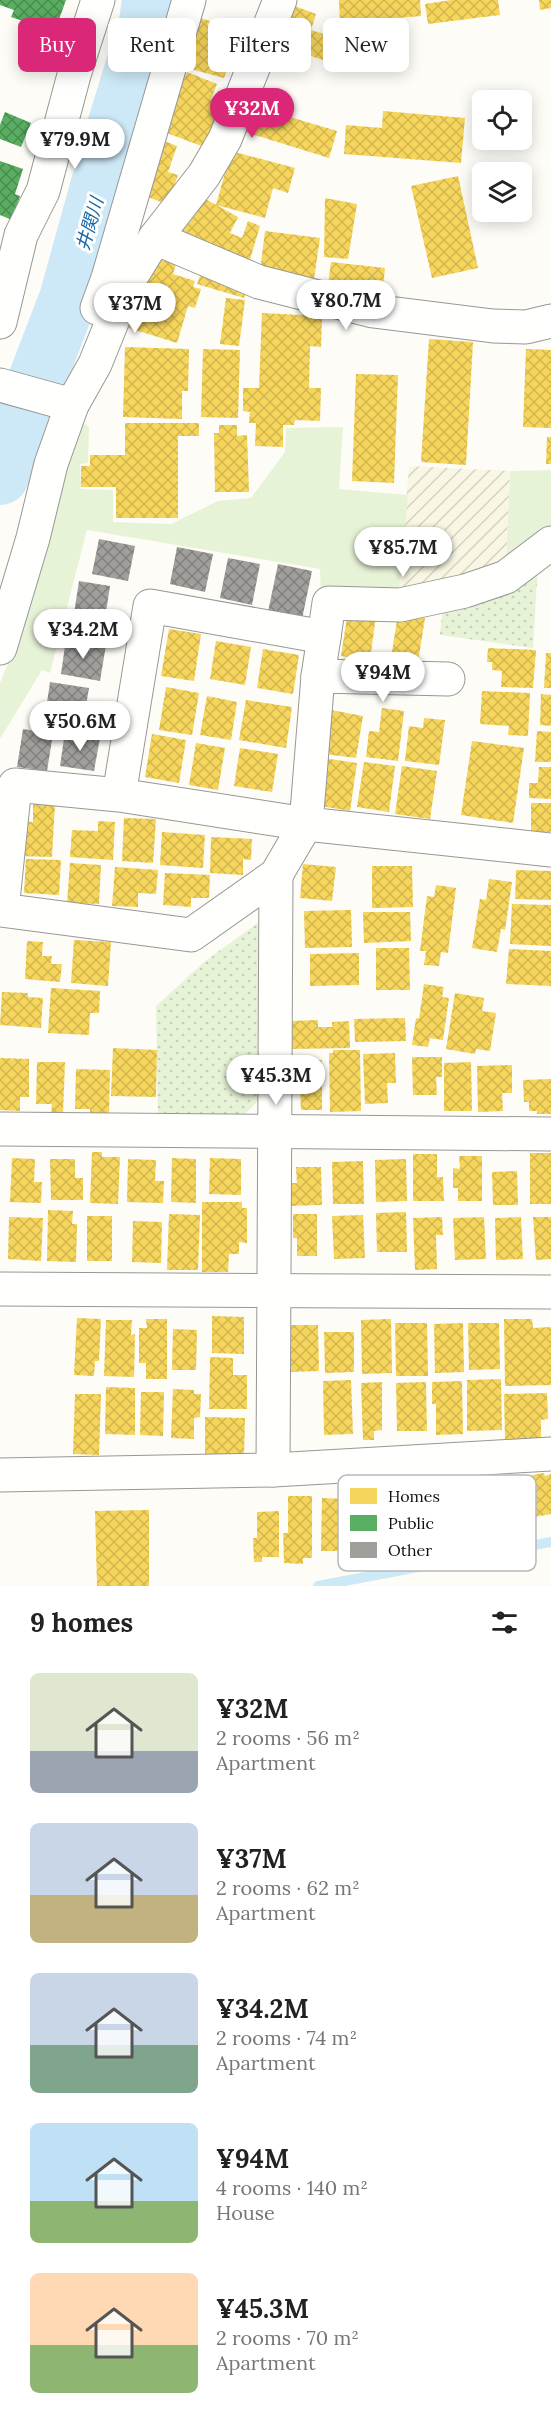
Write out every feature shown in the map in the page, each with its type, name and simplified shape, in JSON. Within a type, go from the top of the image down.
[{"type":"street","points":[[0,322],[21,235],[43,191],[74,75],[98,0]]},
{"type":"street","points":[[0,648],[33,538],[78,357],[108,278],[189,0]]},
{"type":"street","points":[[67,404],[95,364],[129,280],[155,238],[204,175],[225,139],[280,0]]},
{"type":"street","points":[[0,232],[4,240],[0,269]]},
{"type":"street","points":[[155,238],[259,282],[373,311],[493,326],[525,327],[551,321]]},
{"type":"street","points":[[0,385],[67,404]]},
{"type":"street","points":[[551,543],[506,577],[465,591],[400,605],[329,603],[318,676],[306,824],[276,875],[191,935],[2,910],[15,785],[119,795],[306,824],[551,850]]},
{"type":"street","points":[[119,795],[150,606],[324,637]]},
{"type":"street","points":[[318,676],[448,679]]},
{"type":"street","points":[[273,1470],[276,875]]},
{"type":"street","points":[[0,1129],[551,1134]]},
{"type":"street","points":[[0,1290],[551,1292]]},
{"type":"street","points":[[0,1474],[273,1470],[551,1454]]},
{"type":"shaded area","points":[[409,466],[510,471],[506,566],[398,599]]},
{"type":"green space","points":[[76,418],[89,427],[88,463],[80,464],[81,489],[113,490],[113,522],[171,524],[218,501],[251,498],[285,452],[286,428],[343,427],[339,489],[408,495],[398,599],[321,595],[320,569],[87,530],[50,673],[42,670],[0,739],[0,683],[20,634]]},
{"type":"green space","points":[[551,470],[551,530],[506,566],[510,471]]},
{"type":"green space","points":[[538,564],[533,648],[440,635],[443,604]]},
{"type":"green space","points":[[259,922],[259,1100],[240,1119],[158,1119],[156,1006],[204,962]]},
{"type":"building: Homes","points":[[339,0],[420,0],[421,16],[340,18]]},
{"type":"building: Homes","points":[[451,0],[498,0],[500,15],[428,24],[425,4]]},
{"type":"building: Homes","points":[[539,0],[551,0],[551,8],[540,10]]},
{"type":"building: Homes","points":[[287,3],[316,14],[311,30],[311,18],[282,18]]},
{"type":"building: Homes","points":[[200,18],[208,20],[208,72],[226,72],[224,78],[196,70],[196,33]]},
{"type":"building: Homes","points":[[311,30],[323,34],[323,60],[311,56]]},
{"type":"building: Homes","points":[[187,72],[217,84],[211,99],[222,103],[204,147],[164,132]]},
{"type":"building: Homes","points":[[253,106],[337,131],[329,158],[245,132]]},
{"type":"building: Homes","points":[[383,111],[465,118],[461,163],[344,154],[346,125],[382,128]]},
{"type":"building: Homes","points":[[162,140],[177,146],[168,172],[178,175],[170,198],[166,197],[164,203],[142,195]]},
{"type":"building: Homes","points":[[231,151],[295,168],[288,193],[273,188],[265,218],[216,205]]},
{"type":"building: Homes","points":[[458,176],[478,268],[432,278],[411,186]]},
{"type":"building: Homes","points":[[200,196],[238,217],[230,233],[242,238],[248,221],[260,226],[246,273],[172,242]]},
{"type":"building: Homes","points":[[325,198],[357,204],[348,259],[324,257]]},
{"type":"building: Homes","points":[[265,231],[320,238],[314,279],[260,271]]},
{"type":"building: Homes","points":[[155,258],[176,264],[173,274],[195,281],[193,287],[201,289],[195,308],[188,306],[177,343],[129,328],[147,266]]},
{"type":"building: Homes","points":[[331,262],[385,268],[382,298],[327,293]]},
{"type":"building: Homes","points":[[201,273],[247,288],[244,298],[197,284]]},
{"type":"building: Homes","points":[[226,298],[245,300],[239,346],[220,344]]},
{"type":"building: Homes","points":[[262,313],[322,316],[321,347],[310,346],[309,388],[321,388],[320,421],[295,420],[294,425],[283,425],[283,447],[255,446],[256,423],[249,423],[250,412],[243,411],[243,388],[259,388]]},
{"type":"building: Homes","points":[[429,339],[473,342],[466,465],[421,462]]},
{"type":"building: Homes","points":[[125,347],[189,349],[188,391],[182,391],[182,419],[123,417]]},
{"type":"building: Homes","points":[[203,349],[240,350],[238,418],[201,417]]},
{"type":"building: Homes","points":[[526,349],[551,350],[551,428],[523,427]]},
{"type":"building: Homes","points":[[356,374],[398,375],[394,483],[352,481]]},
{"type":"building: Homes","points":[[125,423],[199,423],[199,436],[178,436],[178,518],[116,518],[116,487],[81,487],[81,466],[90,466],[90,455],[125,455]]},
{"type":"building: Homes","points":[[219,425],[237,425],[237,436],[247,435],[249,492],[215,492],[214,433],[219,433]]},
{"type":"building: Homes","points":[[547,437],[551,437],[551,464],[546,464]]},
{"type":"building: Homes","points":[[348,611],[376,616],[370,660],[341,656]]},
{"type":"building: Homes","points":[[398,614],[425,618],[418,662],[391,658]]},
{"type":"building: Homes","points":[[169,629],[201,634],[194,681],[161,676]]},
{"type":"building: Homes","points":[[216,641],[251,647],[245,685],[210,679]]},
{"type":"building: Homes","points":[[488,648],[536,650],[533,688],[501,687],[502,671],[492,670],[492,662],[487,662]]},
{"type":"building: Homes","points":[[263,649],[299,655],[293,694],[257,688]]},
{"type":"building: Homes","points":[[546,653],[551,653],[551,688],[544,688]]},
{"type":"building: Homes","points":[[166,687],[199,693],[192,735],[159,730]]},
{"type":"building: Homes","points":[[482,691],[530,693],[528,736],[508,735],[509,726],[480,724]]},
{"type":"building: Homes","points":[[541,694],[551,695],[551,726],[540,725]]},
{"type":"building: Homes","points":[[207,696],[237,702],[231,740],[200,735]]},
{"type":"building: Homes","points":[[246,700],[292,707],[286,748],[239,740]]},
{"type":"building: Homes","points":[[382,708],[404,711],[398,761],[366,757],[369,731],[379,732]]},
{"type":"building: Homes","points":[[331,710],[363,716],[356,758],[324,754]]},
{"type":"building: Homes","points":[[424,718],[445,720],[439,765],[405,761],[409,726],[423,728]]},
{"type":"building: Homes","points":[[537,731],[551,732],[551,762],[535,762]]},
{"type":"building: Homes","points":[[152,734],[186,740],[179,783],[145,777]]},
{"type":"building: Homes","points":[[472,741],[524,748],[513,823],[461,815]]},
{"type":"building: Homes","points":[[196,743],[225,748],[218,790],[189,785]]},
{"type":"building: Homes","points":[[240,748],[278,754],[272,792],[234,786]]},
{"type":"building: Homes","points":[[323,758],[357,763],[350,811],[315,805]]},
{"type":"building: Homes","points":[[364,762],[395,766],[389,812],[357,807]]},
{"type":"building: Homes","points":[[402,766],[437,771],[430,819],[395,814]]},
{"type":"building: Homes","points":[[539,767],[551,767],[551,799],[529,798],[529,783],[538,783]]},
{"type":"building: Homes","points":[[531,803],[551,803],[551,832],[531,832]]},
{"type":"building: Homes","points":[[33,804],[55,805],[52,857],[18,856],[20,821],[33,822]]},
{"type":"building: Homes","points":[[124,818],[156,819],[153,863],[122,861]]},
{"type":"building: Homes","points":[[98,821],[115,822],[113,860],[70,857],[72,830],[98,831]]},
{"type":"building: Homes","points":[[162,832],[205,835],[203,868],[160,865]]},
{"type":"building: Homes","points":[[211,837],[252,839],[251,860],[243,859],[243,875],[210,873]]},
{"type":"building: Homes","points":[[26,859],[61,860],[59,895],[24,893]]},
{"type":"building: Homes","points":[[70,863],[101,865],[99,904],[67,903]]},
{"type":"building: Homes","points":[[303,864],[336,867],[332,901],[300,898]]},
{"type":"building: Homes","points":[[372,866],[412,866],[413,907],[372,908]]},
{"type":"building: Homes","points":[[115,867],[158,870],[156,894],[138,893],[138,907],[112,906]]},
{"type":"building: Homes","points":[[516,870],[551,871],[551,900],[515,899]]},
{"type":"building: Homes","points":[[165,873],[210,875],[209,898],[191,898],[191,907],[163,905]]},
{"type":"building: Homes","points":[[489,879],[512,882],[505,930],[501,929],[497,952],[472,948],[480,899],[486,900]]},
{"type":"building: Homes","points":[[436,885],[456,888],[448,953],[441,952],[439,966],[424,965],[426,951],[420,951],[427,896],[434,897]]},
{"type":"building: Homes","points":[[512,904],[551,905],[551,946],[510,944]]},
{"type":"building: Homes","points":[[351,910],[352,947],[305,948],[304,911]]},
{"type":"building: Homes","points":[[363,912],[410,912],[411,941],[364,943]]},
{"type":"building: Homes","points":[[74,940],[111,942],[108,986],[71,983]]},
{"type":"building: Homes","points":[[27,941],[43,942],[42,956],[52,956],[51,964],[62,964],[60,982],[25,979]]},
{"type":"building: Homes","points":[[376,948],[409,948],[410,990],[376,990]]},
{"type":"building: Homes","points":[[509,949],[551,951],[551,986],[506,984]]},
{"type":"building: Homes","points":[[359,953],[359,985],[310,986],[310,954]]},
{"type":"building: Homes","points":[[424,984],[444,987],[442,997],[449,998],[443,1040],[430,1038],[428,1047],[412,1045],[416,1018],[419,1019]]},
{"type":"building: Homes","points":[[51,988],[100,991],[99,1013],[90,1013],[89,1035],[48,1033]]},
{"type":"building: Homes","points":[[2,992],[28,993],[28,997],[43,998],[41,1028],[0,1025]]},
{"type":"building: Homes","points":[[455,993],[484,998],[482,1011],[496,1013],[490,1051],[476,1049],[475,1054],[446,1049]]},
{"type":"building: Homes","points":[[405,1018],[406,1041],[355,1042],[354,1019]]},
{"type":"building: Homes","points":[[318,1020],[318,1027],[332,1027],[332,1022],[349,1021],[350,1048],[291,1049],[290,1021]]},
{"type":"building: Homes","points":[[113,1048],[157,1050],[156,1097],[111,1096]]},
{"type":"building: Homes","points":[[333,1050],[360,1050],[361,1111],[330,1112],[329,1053],[333,1053]]},
{"type":"building: Homes","points":[[395,1053],[396,1083],[387,1083],[388,1103],[365,1104],[363,1054]]},
{"type":"building: Homes","points":[[412,1057],[442,1057],[442,1077],[436,1077],[437,1095],[413,1095]]},
{"type":"building: Homes","points":[[0,1058],[29,1059],[29,1097],[20,1097],[20,1111],[0,1110]]},
{"type":"building: Homes","points":[[322,1060],[322,1110],[301,1110],[300,1088],[290,1089],[291,1061]]},
{"type":"building: Homes","points":[[37,1062],[65,1062],[63,1115],[51,1115],[52,1104],[36,1104]]},
{"type":"building: Homes","points":[[471,1062],[472,1111],[444,1111],[444,1063]]},
{"type":"building: Homes","points":[[512,1065],[512,1093],[502,1093],[503,1111],[478,1112],[477,1066]]},
{"type":"building: Homes","points":[[76,1069],[110,1070],[109,1115],[90,1115],[90,1109],[75,1109]]},
{"type":"building: Homes","points":[[551,1079],[551,1114],[537,1114],[537,1111],[529,1111],[529,1102],[524,1102],[523,1080]]},
{"type":"building: Homes","points":[[92,1152],[102,1152],[102,1157],[120,1157],[118,1204],[90,1203]]},
{"type":"building: Homes","points":[[530,1153],[551,1153],[551,1204],[530,1204]]},
{"type":"building: Homes","points":[[413,1154],[437,1154],[437,1177],[443,1177],[444,1201],[413,1201]]},
{"type":"building: Homes","points":[[459,1156],[482,1156],[482,1201],[458,1201],[458,1188],[453,1188],[453,1168],[460,1169]]},
{"type":"building: Homes","points":[[12,1158],[35,1159],[34,1182],[42,1182],[41,1203],[10,1202]]},
{"type":"building: Homes","points":[[172,1158],[196,1159],[196,1203],[171,1202]]},
{"type":"building: Homes","points":[[210,1158],[241,1159],[241,1195],[209,1194]]},
{"type":"building: Homes","points":[[50,1159],[75,1159],[75,1178],[83,1178],[83,1200],[51,1200]]},
{"type":"building: Homes","points":[[128,1159],[156,1160],[155,1181],[164,1181],[163,1203],[127,1202]]},
{"type":"building: Homes","points":[[406,1159],[407,1201],[376,1202],[375,1160]]},
{"type":"building: Homes","points":[[363,1161],[364,1204],[333,1204],[332,1162]]},
{"type":"building: Homes","points":[[296,1167],[321,1167],[322,1205],[290,1206],[290,1183],[297,1183]]},
{"type":"building: Homes","points":[[517,1171],[518,1205],[493,1205],[492,1172]]},
{"type":"building: Homes","points":[[202,1202],[242,1202],[242,1208],[247,1208],[247,1243],[239,1242],[239,1254],[229,1254],[228,1272],[202,1272]]},
{"type":"building: Homes","points":[[48,1210],[73,1211],[72,1224],[77,1224],[76,1262],[47,1261]]},
{"type":"building: Homes","points":[[406,1212],[407,1252],[377,1252],[376,1213]]},
{"type":"building: Homes","points":[[169,1214],[200,1215],[198,1270],[167,1270]]},
{"type":"building: Homes","points":[[293,1214],[317,1214],[317,1256],[297,1256],[297,1238],[293,1238]]},
{"type":"building: Homes","points":[[363,1215],[365,1258],[334,1259],[332,1216]]},
{"type":"building: Homes","points":[[87,1216],[112,1216],[112,1261],[87,1261]]},
{"type":"building: Homes","points":[[9,1217],[43,1218],[41,1261],[8,1259]]},
{"type":"building: Homes","points":[[442,1217],[443,1235],[436,1235],[437,1269],[415,1270],[413,1218]]},
{"type":"building: Homes","points":[[484,1217],[486,1259],[455,1260],[453,1218]]},
{"type":"building: Homes","points":[[521,1217],[523,1259],[496,1260],[495,1218]]},
{"type":"building: Homes","points":[[533,1217],[551,1217],[551,1259],[536,1260]]},
{"type":"building: Homes","points":[[133,1221],[162,1222],[161,1263],[132,1262]]},
{"type":"building: Homes","points":[[212,1316],[244,1317],[244,1354],[212,1353]]},
{"type":"building: Homes","points":[[77,1318],[101,1319],[99,1361],[95,1361],[94,1376],[74,1375]]},
{"type":"building: Homes","points":[[146,1319],[167,1319],[167,1379],[146,1379],[146,1363],[139,1363],[139,1328],[147,1328]]},
{"type":"building: Homes","points":[[391,1319],[392,1373],[362,1374],[361,1320]]},
{"type":"building: Homes","points":[[504,1319],[532,1319],[533,1328],[551,1327],[551,1385],[505,1386]]},
{"type":"building: Homes","points":[[106,1320],[132,1320],[131,1335],[135,1334],[134,1377],[104,1376]]},
{"type":"building: Homes","points":[[395,1323],[427,1323],[428,1376],[396,1376]]},
{"type":"building: Homes","points":[[463,1323],[464,1372],[435,1373],[434,1324]]},
{"type":"building: Homes","points":[[468,1323],[499,1323],[500,1369],[469,1370]]},
{"type":"building: Homes","points":[[290,1325],[318,1325],[319,1371],[291,1372]]},
{"type":"building: Homes","points":[[173,1329],[197,1330],[196,1370],[172,1370]]},
{"type":"building: Homes","points":[[324,1332],[354,1332],[354,1372],[325,1373]]},
{"type":"building: Homes","points":[[210,1357],[233,1358],[233,1375],[247,1375],[247,1409],[209,1409]]},
{"type":"building: Homes","points":[[501,1379],[502,1430],[467,1431],[467,1380]]},
{"type":"building: Homes","points":[[351,1380],[353,1434],[324,1435],[323,1381]]},
{"type":"building: Homes","points":[[462,1381],[463,1434],[436,1435],[436,1404],[432,1404],[432,1382]]},
{"type":"building: Homes","points":[[382,1382],[382,1430],[374,1431],[374,1440],[363,1440],[361,1383]]},
{"type":"building: Homes","points":[[426,1382],[427,1431],[397,1431],[396,1383]]},
{"type":"building: Homes","points":[[106,1387],[135,1388],[135,1435],[105,1434]]},
{"type":"building: Homes","points":[[173,1389],[194,1390],[194,1394],[201,1394],[200,1417],[194,1418],[194,1439],[171,1438]]},
{"type":"building: Homes","points":[[141,1392],[164,1392],[163,1436],[140,1435]]},
{"type":"building: Homes","points":[[547,1393],[548,1419],[541,1420],[541,1440],[505,1441],[504,1394]]},
{"type":"building: Homes","points":[[75,1394],[101,1394],[99,1455],[73,1454]]},
{"type":"building: Homes","points":[[205,1417],[245,1418],[244,1455],[205,1455]]},
{"type":"building: Homes","points":[[551,1474],[551,1514],[536,1517],[536,1475],[533,1475]]},
{"type":"building: Homes","points":[[288,1496],[312,1496],[312,1558],[303,1558],[303,1564],[284,1563],[283,1533],[288,1533]]},
{"type":"building: Homes","points":[[322,1498],[338,1499],[338,1551],[321,1551]]},
{"type":"building: Homes","points":[[149,1510],[149,1586],[97,1586],[95,1511]]},
{"type":"building: Homes","points":[[279,1511],[279,1557],[262,1557],[262,1562],[254,1562],[253,1538],[257,1538],[257,1512]]},
{"type":"building: Public","points":[[0,0],[66,0],[60,18],[18,19],[11,17],[14,10],[0,5]]},
{"type":"building: Public","points":[[5,112],[31,123],[21,147],[0,139],[0,125]]},
{"type":"building: Public","points":[[0,161],[23,169],[15,194],[20,196],[12,220],[0,215]]},
{"type":"building: Other","points":[[99,539],[135,546],[128,581],[92,574]]},
{"type":"building: Other","points":[[177,547],[213,554],[205,592],[170,584]]},
{"type":"building: Other","points":[[228,558],[260,564],[252,605],[220,598]]},
{"type":"building: Other","points":[[278,564],[312,571],[302,619],[268,612]]},
{"type":"building: Other","points":[[79,581],[110,586],[102,638],[71,633]]},
{"type":"building: Other","points":[[66,639],[106,645],[100,681],[61,674]]},
{"type":"building: Other","points":[[50,682],[89,688],[82,729],[44,723]]},
{"type":"building: Other","points":[[23,729],[53,734],[47,771],[17,767]]},
{"type":"building: Other","points":[[65,732],[100,738],[94,771],[60,766]]},
{"type":"waterway","name":"井関川","points":[[0,476],[68,299],[114,133],[148,22],[151,0]]},
{"type":"waterway","points":[[536,1545],[551,1542]]},
{"type":"waterway","points":[[318,1586],[397,1571]]}]
